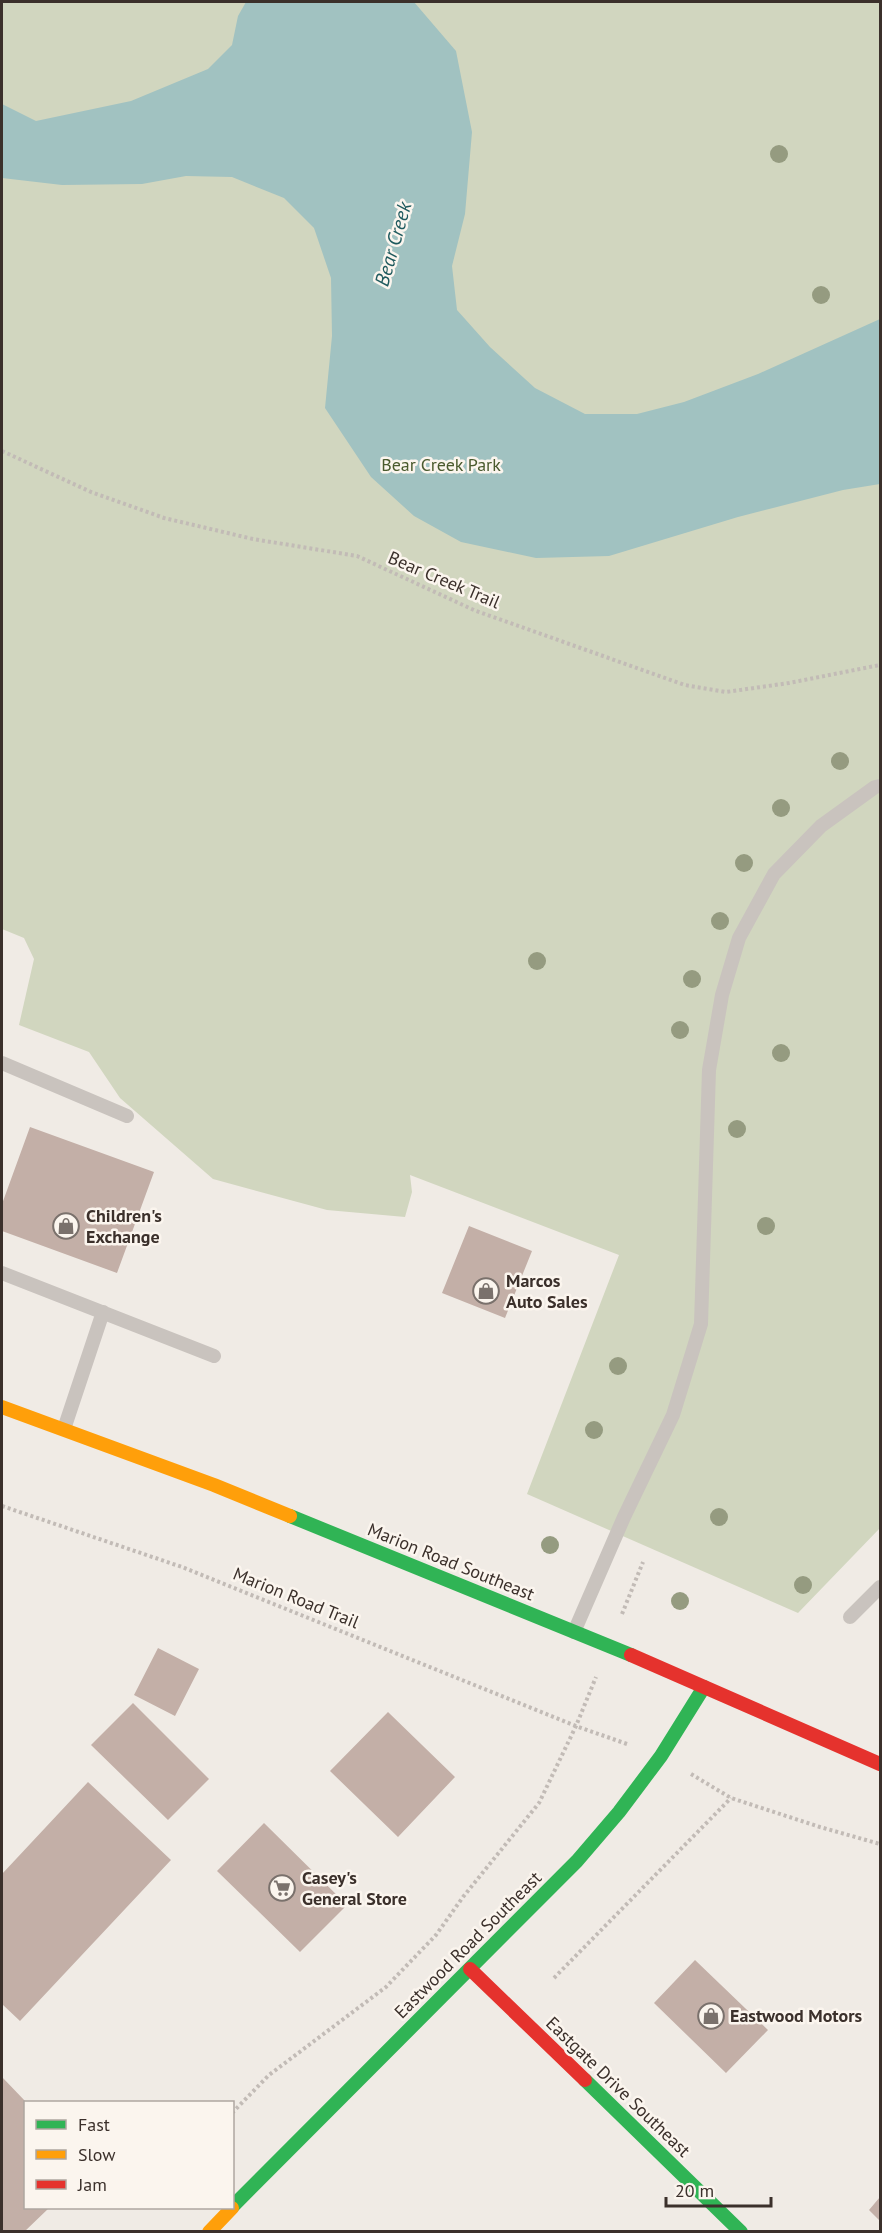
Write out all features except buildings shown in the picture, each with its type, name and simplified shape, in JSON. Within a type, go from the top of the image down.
[{"type":"street","name":"Marion Road Southeast","points":[[2,1407],[213,1485],[573,1632],[880,1764]]},
{"type":"street","name":"Eastwood Road Southeast","points":[[234,2205],[577,1861],[619,1812],[661,1756],[704,1687]]},
{"type":"street","name":"Eastgate Drive Southeast","points":[[470,1969],[741,2232]]},
{"type":"street","name":"Eastwood Road Southeast","points":[[209,2232],[230,2209]]},
{"type":"lane","points":[[573,1632],[672,1415],[701,1324],[709,1070],[722,994],[739,938],[774,874],[821,826],[880,786]]},
{"type":"lane","points":[[2,1063],[127,1116]]},
{"type":"lane","points":[[2,1273],[214,1356]]},
{"type":"lane","points":[[64,1430],[103,1312]]},
{"type":"lane","points":[[850,1617],[880,1587]]},
{"type":"path","name":"Bear Creek Trail","points":[[2,451],[91,492],[164,518],[253,539],[357,556],[476,610],[685,685],[726,692],[789,683],[880,665]]},
{"type":"path","name":"Marion Road Trail","points":[[2,1506],[182,1567],[576,1726],[539,1803],[436,1935],[386,1987],[269,2075],[234,2111]]},
{"type":"path","points":[[554,1978],[732,1798],[880,1844]]},
{"type":"green space","name":"Bear Creek Park","points":[[2,2],[880,2],[880,1528],[798,1613],[527,1494],[619,1255],[410,1175],[412,1192],[405,1217],[327,1210],[213,1179],[120,1098],[89,1052],[19,1025],[34,959],[24,938],[2,929]]},
{"type":"water","name":"Bear Creek","points":[[246,2],[414,2],[456,51],[472,132],[465,214],[452,266],[457,310],[490,347],[535,388],[585,414],[637,414],[684,402],[758,374],[880,319],[880,484],[843,490],[738,517],[609,556],[536,558],[461,542],[414,516],[371,477],[325,408],[332,336],[331,278],[314,228],[284,198],[232,177],[186,176],[142,184],[62,185],[2,178],[2,104],[36,121],[131,101],[208,69],[232,45],[238,16]]},
{"type":"traffic: fast","points":[[290,1516],[631,1655]]},
{"type":"traffic: fast","points":[[234,2205],[577,1861],[619,1812],[661,1756],[704,1687]]},
{"type":"traffic: fast","points":[[585,2080],[741,2232]]},
{"type":"traffic: slow","points":[[2,1407],[214,1485],[290,1516]]},
{"type":"traffic: slow","points":[[209,2232],[231,2209]]},
{"type":"traffic: jam","points":[[631,1655],[880,1764]]},
{"type":"traffic: jam","points":[[470,1969],[585,2080]]},
{"type":"place","name":"Children's Exchange","points":[[66,1226]]},
{"type":"place","name":"Marcos Auto Sales","points":[[486,1291]]},
{"type":"place","name":"Casey's General Store","points":[[282,1888]]},
{"type":"place","name":"Eastwood Motors","points":[[711,2016]]}]
